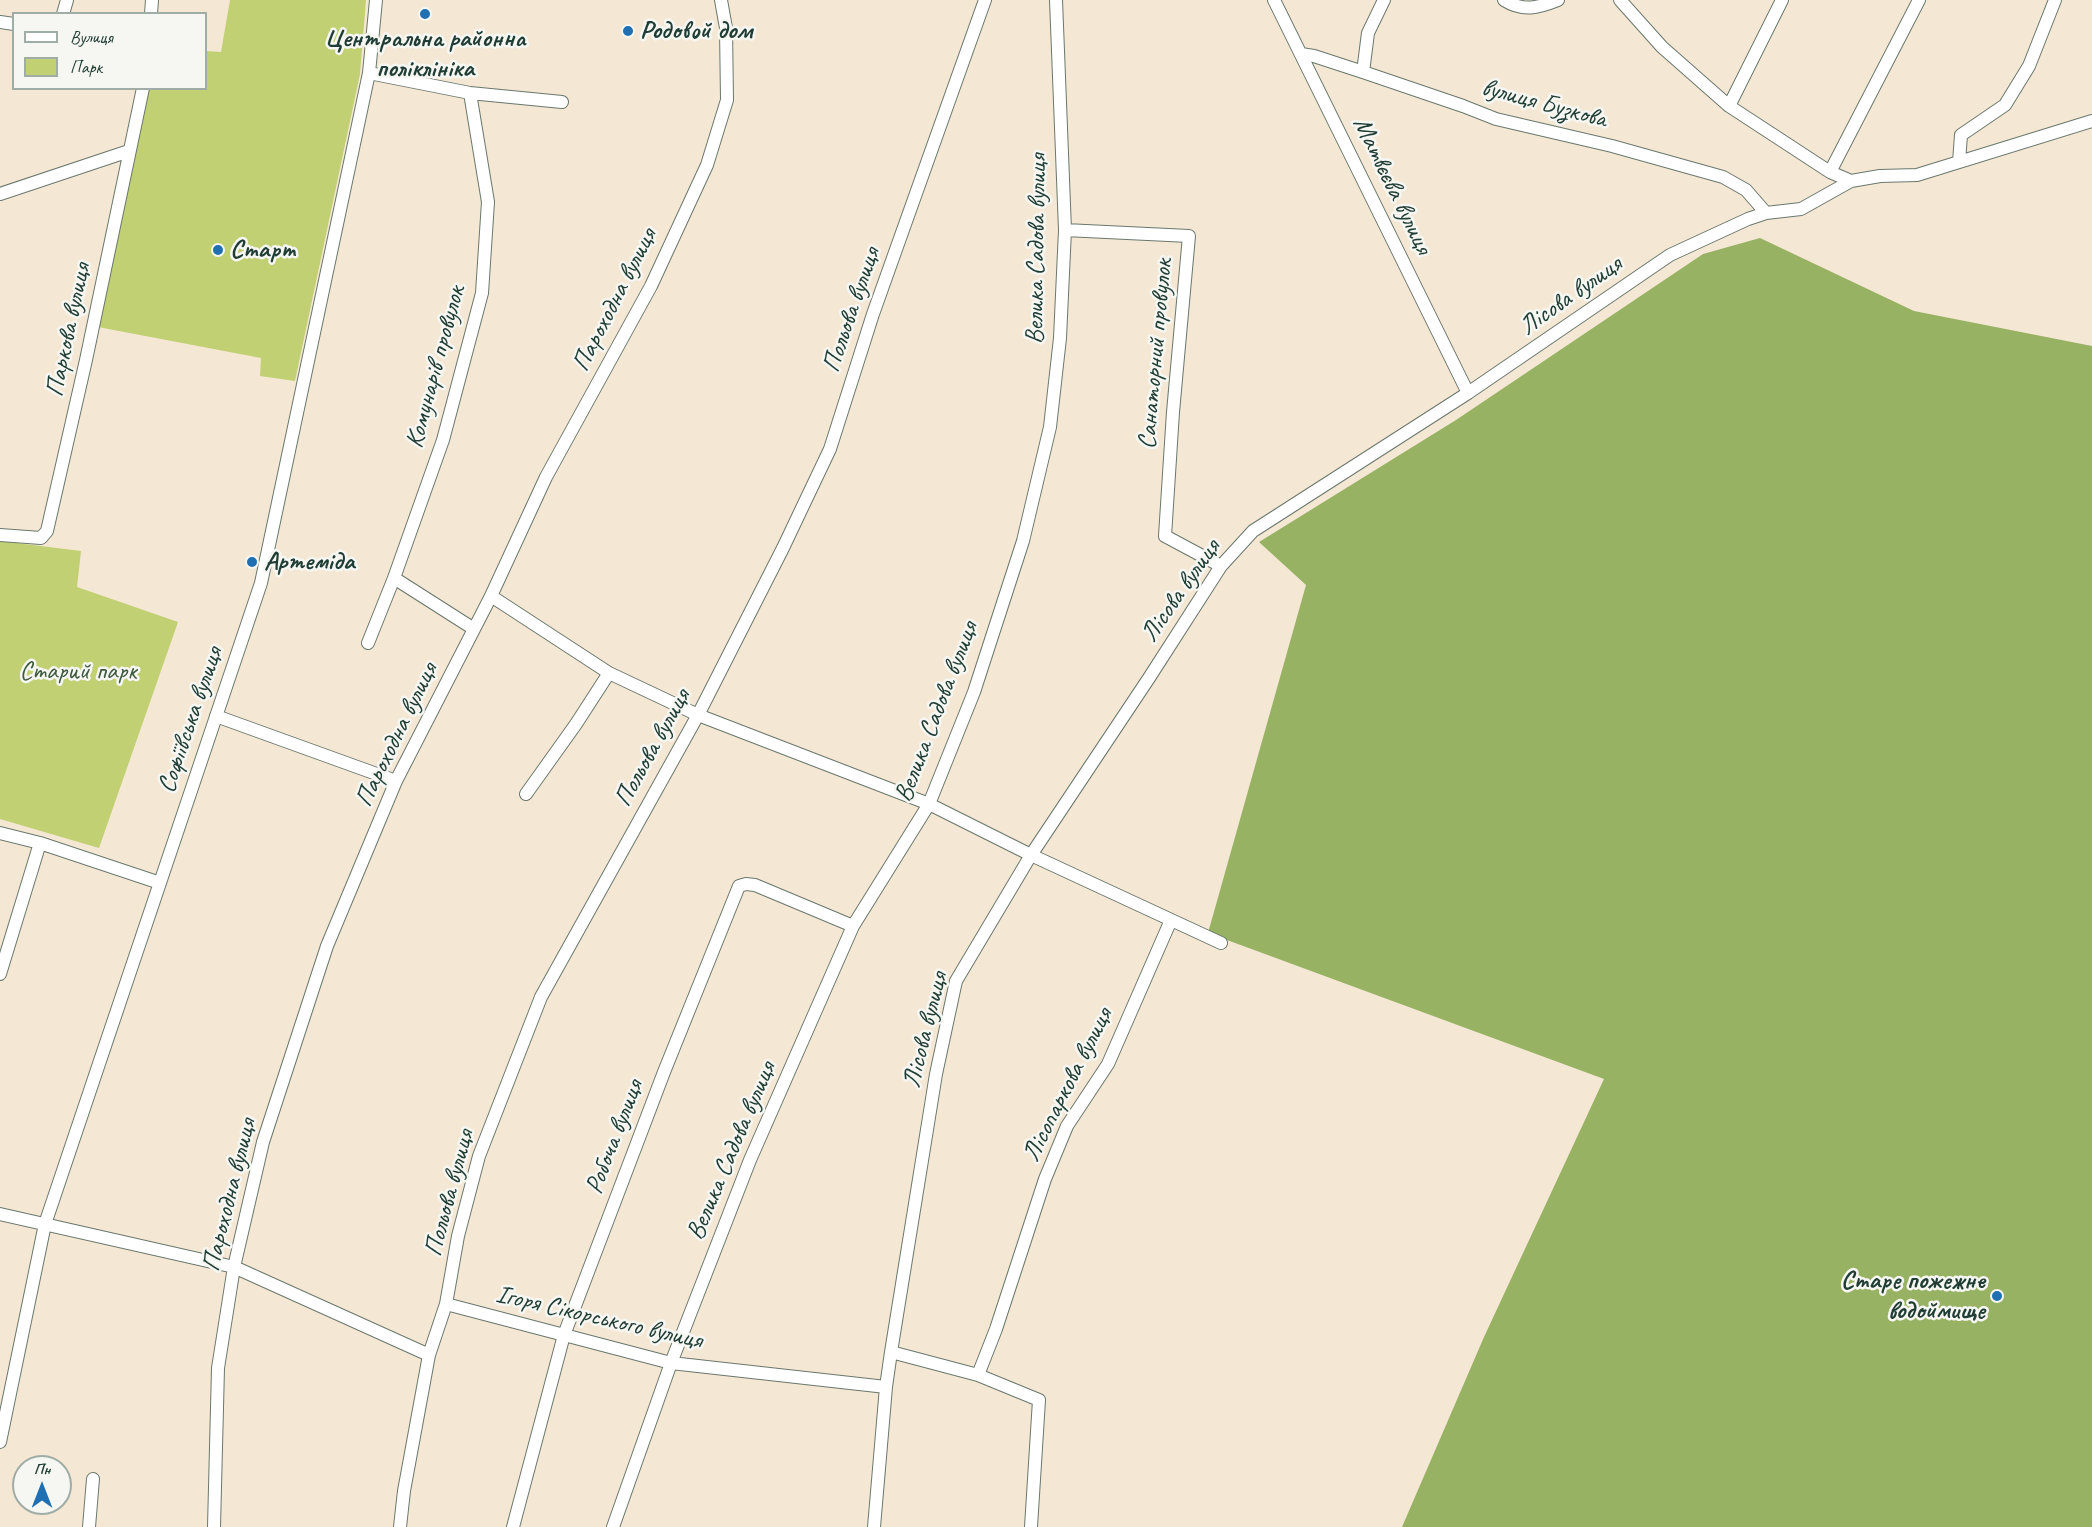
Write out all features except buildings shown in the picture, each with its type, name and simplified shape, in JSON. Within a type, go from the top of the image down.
[{"type":"street","name":"Софіївська вулиця","points":[[0,1442],[45,1224],[261,583],[369,73],[376,0]]},
{"type":"street","name":"Пароходна вулиця","points":[[214,1527],[218,1368],[234,1267],[263,1142],[327,946],[396,781],[491,596],[546,477],[651,286],[707,165],[727,100],[726,28],[722,0]]},
{"type":"street","name":"Польова вулиця","points":[[400,1527],[404,1491],[429,1355],[446,1304],[458,1236],[479,1156],[541,997],[698,715],[783,548],[830,449],[873,314],[985,0]]},
{"type":"street","name":"Велика Садова вулиця","points":[[613,1527],[671,1363],[750,1160],[853,926],[929,804],[974,692],[1023,541],[1050,428],[1060,338],[1065,230],[1056,0]]},
{"type":"street","name":"Матвєєва вулиця","points":[[1274,0],[1468,393]]},
{"type":"street","points":[[1363,72],[1368,33],[1383,0]]},
{"type":"street","points":[[1504,0],[1516,7],[1530,9],[1558,0]]},
{"type":"street","points":[[1620,0],[1662,47],[1729,106],[1830,172],[1851,181]]},
{"type":"street","points":[[1729,106],[1782,0]]},
{"type":"street","points":[[1830,172],[1919,0]]},
{"type":"street","points":[[1959,162],[1961,135],[2005,105],[2029,66],[2055,0]]},
{"type":"street","name":"вулиця Бузкова","points":[[1301,54],[1363,72],[1496,119],[1612,146],[1723,177],[1746,190],[1766,213]]},
{"type":"street","points":[[369,73],[470,93],[562,102]]},
{"type":"street","name":"Паркова вулиця","points":[[0,535],[41,538],[47,531],[86,360],[143,90]]},
{"type":"street","name":"Комунарів провулок","points":[[368,643],[394,578],[443,440],[482,293],[488,202],[470,93]]},
{"type":"street","name":"Лісова вулиця","points":[[874,1527],[891,1353],[936,1074],[956,981],[1031,855],[1221,566],[1253,531],[1468,393],[1670,255],[1748,219],[1766,213],[1801,209],[1851,181],[1880,176],[1917,175],[2092,121]]},
{"type":"street","points":[[0,194],[129,151]]},
{"type":"street","name":"Санаторний провулок","points":[[1065,230],[1189,236],[1173,411],[1165,536],[1221,566]]},
{"type":"street","points":[[394,578],[474,629]]},
{"type":"street","points":[[491,596],[609,673],[698,715],[929,804],[1031,855],[1221,943]]},
{"type":"street","points":[[526,794],[609,673]]},
{"type":"street","points":[[216,717],[396,781]]},
{"type":"street","points":[[0,833],[40,843],[160,883]]},
{"type":"street","points":[[0,974],[40,843]]},
{"type":"street","name":"Робоча вулиця","points":[[513,1527],[564,1335],[664,1072],[739,886],[755,885],[853,926]]},
{"type":"street","name":"Лісопаркова вулиця","points":[[978,1376],[996,1329],[1045,1179],[1067,1126],[1108,1064],[1171,920]]},
{"type":"street","points":[[0,1214],[234,1267],[429,1355]]},
{"type":"street","name":"Ігоря Сікорського вулиця","points":[[446,1304],[671,1363],[886,1387]]},
{"type":"street","points":[[891,1353],[978,1376],[1039,1400],[1031,1527]]},
{"type":"street","points":[[89,1527],[93,1479]]},
{"type":"green space","name":"Старт","points":[[230,0],[366,0],[360,74],[295,381],[260,376],[261,358],[98,327],[148,90],[207,90],[207,51],[221,52]]},
{"type":"green space","points":[[1760,238],[1914,311],[2092,346],[2092,1527],[1402,1527],[1484,1337],[1604,1079],[1208,933],[1306,585],[1259,542],[1456,420],[1703,254]]},
{"type":"green space","name":"Старий парк","points":[[0,541],[81,551],[77,587],[178,622],[99,848],[0,819]]},
{"type":"place","name":"Центральна районна поліклініка","points":[[425,14]]},
{"type":"place","name":"Родовой дом","points":[[628,31]]},
{"type":"place","name":"Старт","points":[[218,250]]},
{"type":"place","name":"Артеміда","points":[[252,562]]},
{"type":"place","name":"Старе пожежне водоймище","points":[[1997,1296]]}]
